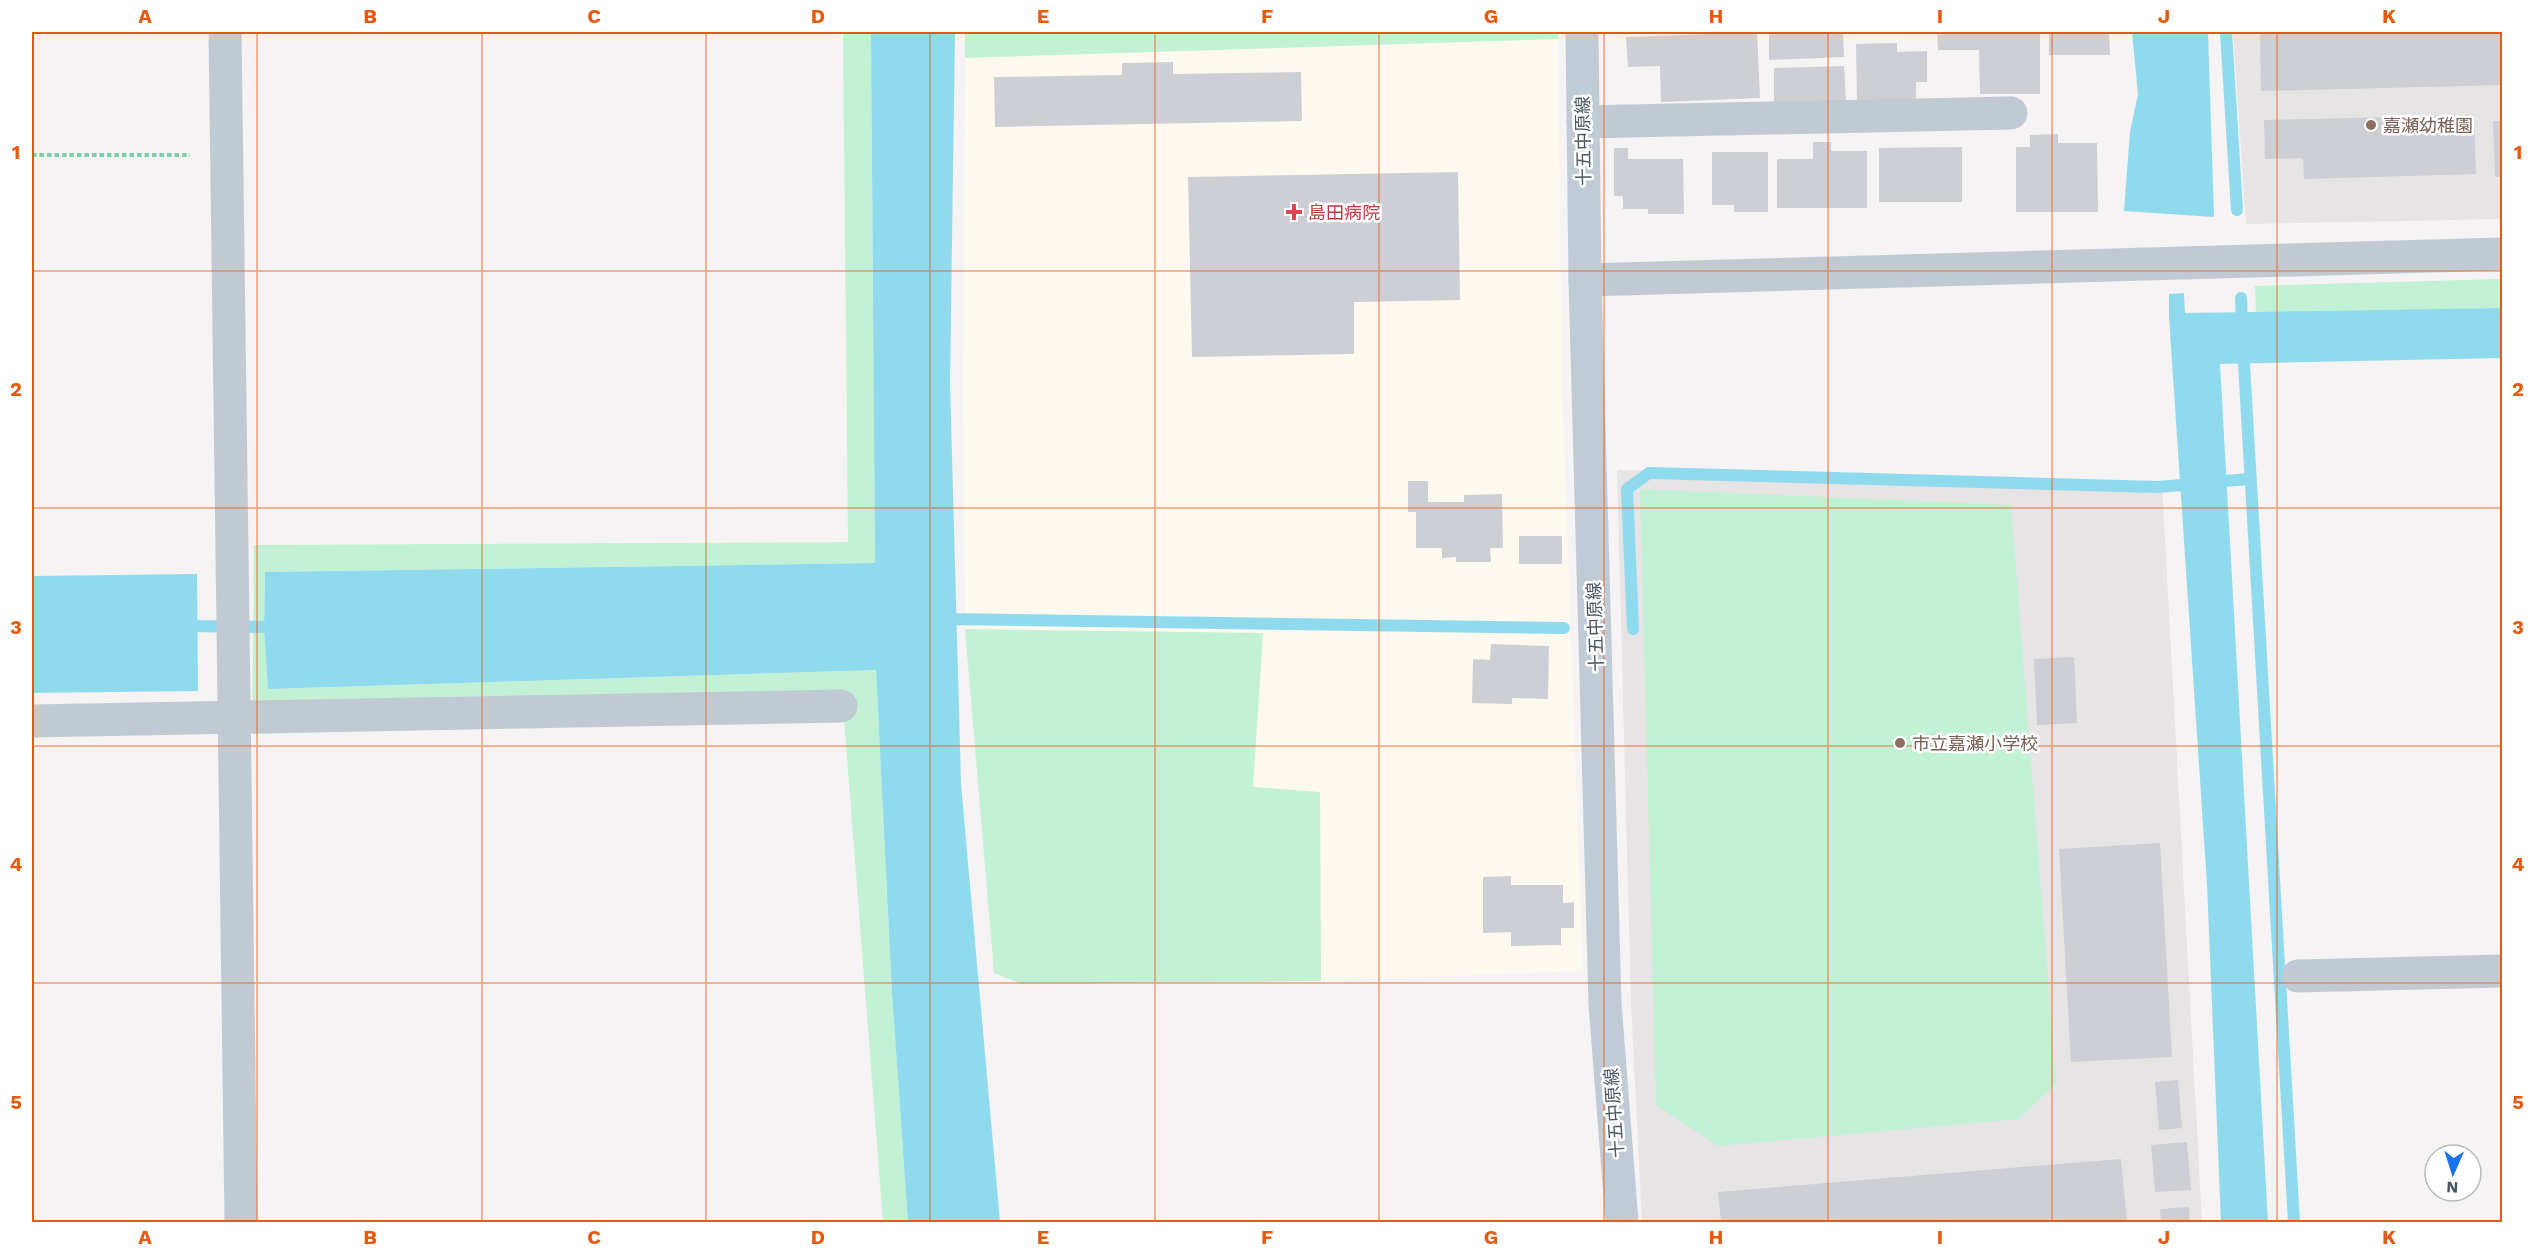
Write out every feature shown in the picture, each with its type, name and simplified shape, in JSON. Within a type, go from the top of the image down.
[{"type":"main road","name":"十五中原線","points":[[1582,32],[1585,279],[1605,1004],[1622,1222]]},
{"type":"street","points":[[225,32],[241,1222]]},
{"type":"street","points":[[1583,122],[2011,113]]},
{"type":"street","points":[[1585,279],[2502,254]]},
{"type":"street","points":[[32,721],[841,706]]},
{"type":"street","points":[[2298,976],[2502,971]]},
{"type":"path","points":[[32,155],[227,154]]},
{"type":"shaded area","name":"嘉瀬幼稚園","points":[[2233,32],[2502,32],[2502,219],[2246,224]]},
{"type":"shaded area","points":[[1558,39],[1562,383],[1583,971],[1321,981],[1320,793],[1253,788],[1263,633],[965,629],[963,395],[965,58]]},
{"type":"shaded area","name":"市立嘉瀬小学校","points":[[1617,470],[2162,484],[2202,1222],[1642,1222],[1631,1003]]},
{"type":"green space","points":[[843,32],[871,32],[875,563],[265,572],[264,627],[268,689],[876,670],[892,993],[908,1222],[883,1222],[844,719],[252,734],[254,545],[848,542]]},
{"type":"green space","points":[[965,32],[1558,32],[1558,39],[965,58]]},
{"type":"green space","points":[[2502,279],[2502,308],[2256,313],[2255,286]]},
{"type":"green space","points":[[1640,489],[2011,505],[2056,1084],[2019,1119],[1718,1146],[1656,1105]]},
{"type":"green space","points":[[965,629],[1263,633],[1253,787],[1320,792],[1321,981],[1021,984],[994,973]]},
{"type":"water","points":[[871,32],[955,32],[950,383],[961,784],[1000,1222],[908,1222],[892,993],[876,670],[268,689],[264,627],[265,572],[875,563]]},
{"type":"water","points":[[2132,32],[2208,32],[2214,217],[2124,211],[2130,132],[2138,94]]},
{"type":"water","points":[[2184,293],[2185,313],[2502,308],[2502,358],[2220,364],[2268,1222],[2221,1222],[2207,884],[2169,317],[2169,294]]},
{"type":"water","points":[[197,574],[198,691],[32,693],[32,576]]},
{"type":"building","points":[[1757,32],[1760,98],[1661,102],[1660,66],[1628,67],[1626,37]]},
{"type":"building","points":[[1769,32],[1843,32],[1844,57],[1769,60]]},
{"type":"building","points":[[1937,32],[2040,32],[2040,94],[1980,94],[1979,50],[1938,50]]},
{"type":"building","points":[[2049,32],[2109,32],[2110,55],[2049,55]]},
{"type":"building","points":[[2260,32],[2502,32],[2502,85],[2261,91]]},
{"type":"building","points":[[1897,43],[1897,52],[1927,51],[1927,82],[1916,82],[1916,100],[1857,101],[1856,44]]},
{"type":"building","points":[[1173,62],[1173,74],[1301,72],[1302,121],[995,127],[994,77],[1122,75],[1122,63]]},
{"type":"building","points":[[1844,66],[1846,102],[1774,104],[1774,68]]},
{"type":"building","points":[[2474,115],[2476,174],[2304,179],[2303,158],[2265,159],[2264,120]]},
{"type":"building","points":[[2493,121],[2502,121],[2502,177],[2495,177]]},
{"type":"building","points":[[2058,134],[2058,143],[2097,143],[2098,212],[2016,212],[2016,147],[2030,147],[2030,135]]},
{"type":"building","points":[[1813,142],[1831,142],[1831,151],[1867,151],[1867,208],[1777,208],[1777,159],[1813,159]]},
{"type":"building","points":[[1962,147],[1962,202],[1879,202],[1879,148]]},
{"type":"building","points":[[1614,148],[1628,148],[1628,159],[1683,159],[1684,214],[1648,214],[1648,209],[1623,209],[1623,196],[1614,196]]},
{"type":"building","points":[[1712,152],[1768,152],[1768,212],[1734,212],[1734,205],[1712,205]]},
{"type":"building","points":[[1458,172],[1460,300],[1354,302],[1354,354],[1192,357],[1188,177]]},
{"type":"building","points":[[1408,481],[1428,481],[1428,502],[1464,502],[1464,495],[1502,494],[1503,548],[1490,548],[1491,562],[1456,562],[1456,557],[1442,558],[1442,548],[1416,548],[1416,512],[1408,512]]},
{"type":"building","points":[[1519,536],[1562,536],[1562,564],[1519,564]]},
{"type":"building","points":[[1491,644],[1549,646],[1548,699],[1512,698],[1512,704],[1472,703],[1473,659],[1490,660]]},
{"type":"building","points":[[2074,657],[2077,723],[2037,725],[2034,659]]},
{"type":"building","points":[[2160,843],[2172,1057],[2071,1062],[2059,849]]},
{"type":"building","points":[[1511,876],[1511,885],[1563,885],[1563,903],[1574,902],[1574,928],[1561,928],[1561,945],[1511,946],[1511,932],[1483,933],[1483,877]]},
{"type":"building","points":[[2178,1080],[2182,1128],[2159,1130],[2155,1082]]},
{"type":"building","points":[[2187,1142],[2191,1190],[2155,1192],[2151,1145]]},
{"type":"building","points":[[2121,1159],[2127,1222],[1721,1222],[1718,1192]]},
{"type":"building","points":[[2189,1207],[2190,1222],[2161,1222],[2160,1209]]},
{"type":"waterway","points":[[2226,32],[2237,210]]},
{"type":"waterway","points":[[2241,298],[2242,327]]},
{"type":"waterway","points":[[2243,347],[2294,1222]]},
{"type":"waterway","points":[[1633,629],[1627,489],[1649,473],[2157,487],[2195,484]]},
{"type":"waterway","points":[[2212,482],[2250,479]]},
{"type":"waterway","points":[[942,619],[1564,628]]},
{"type":"waterway","points":[[183,626],[279,627]]},
{"type":"place","name":"嘉瀬幼稚園","points":[[2371,125]]},
{"type":"place","name":"島田病院","points":[[1294,212]]},
{"type":"place","name":"市立嘉瀬小学校","points":[[1900,743]]}]
